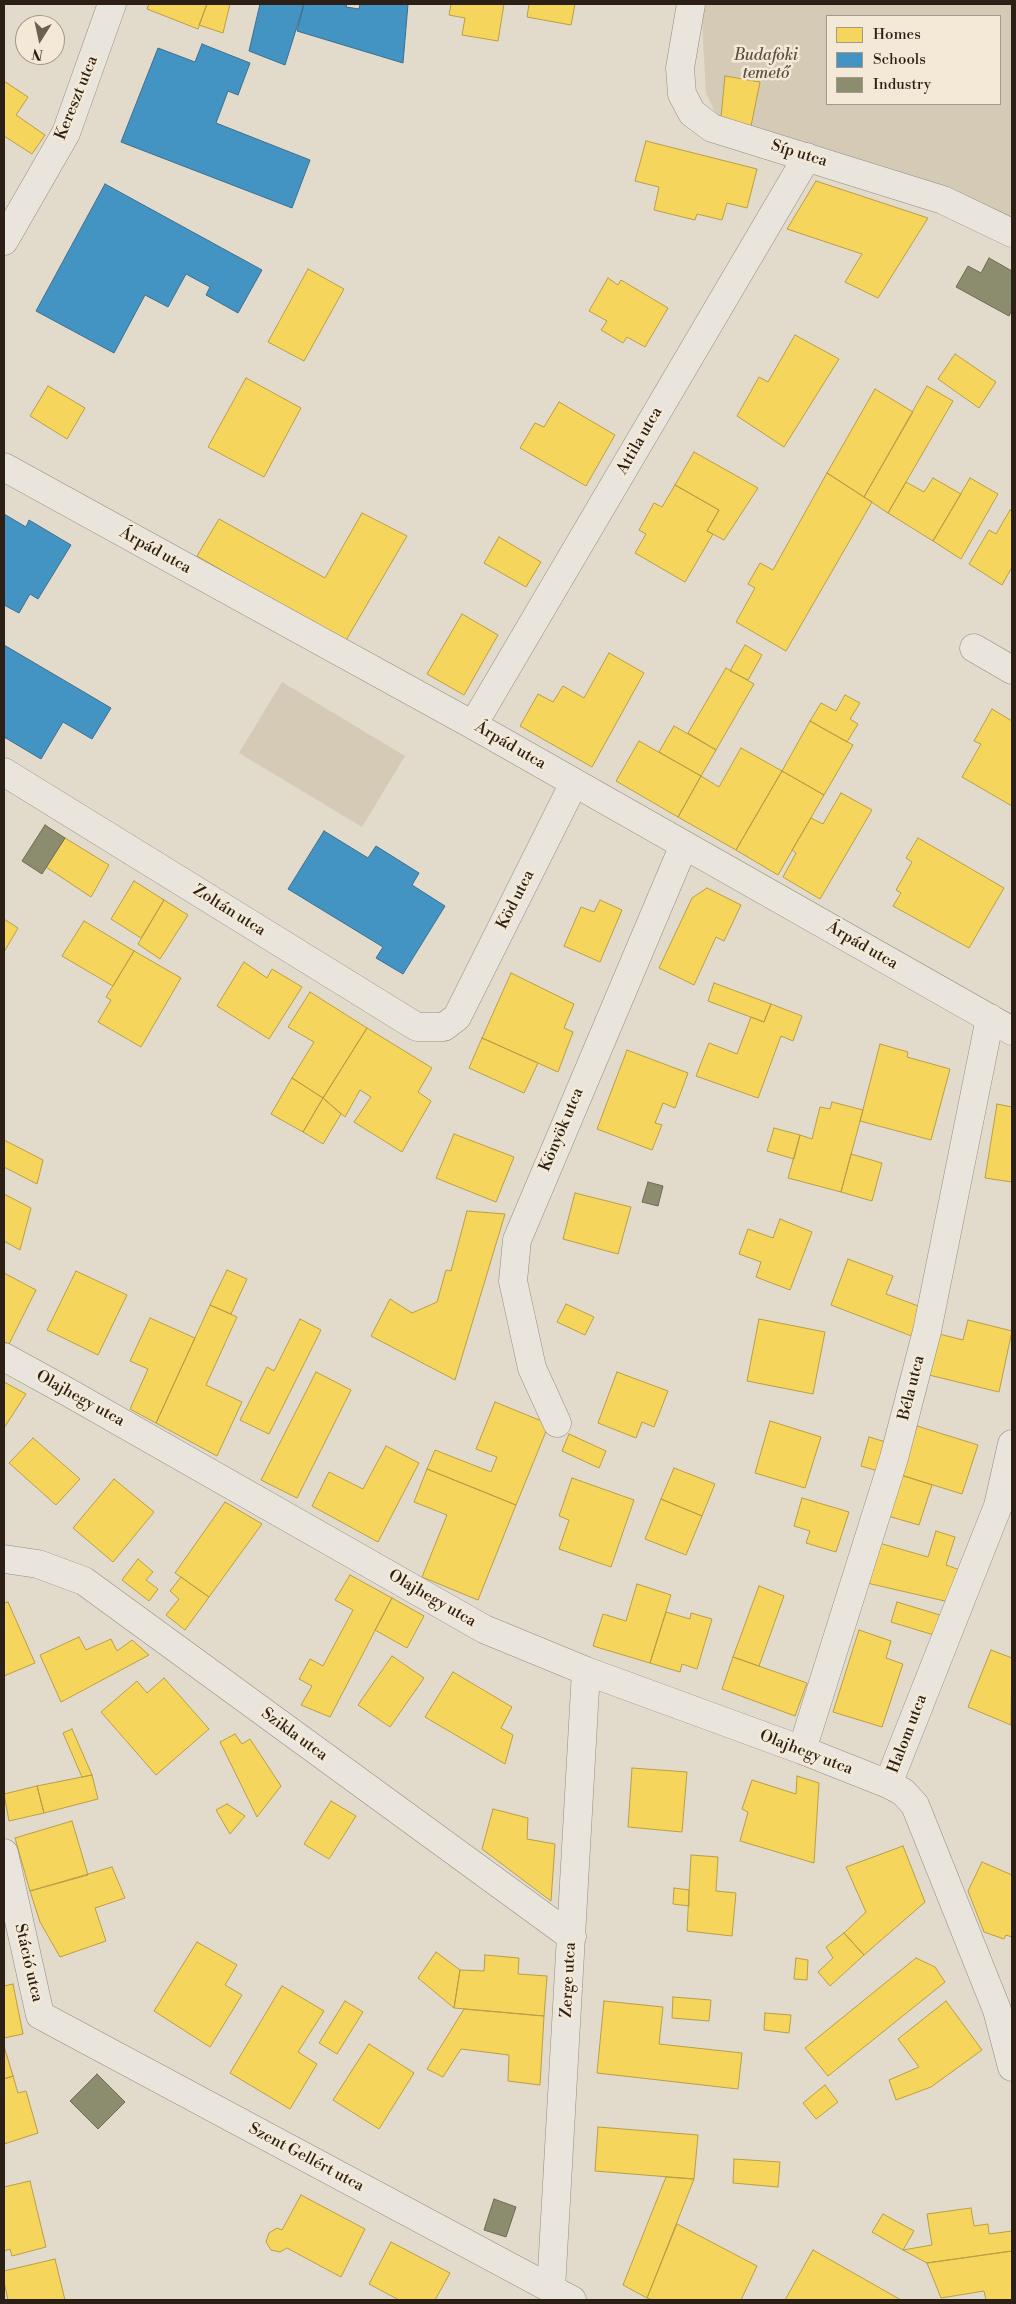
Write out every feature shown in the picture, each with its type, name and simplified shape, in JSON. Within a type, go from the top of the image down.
[{"type":"street","name":"Kereszt utca","points":[[4,240],[66,133],[112,4]]},
{"type":"street","name":"Síp utca","points":[[691,4],[680,68],[682,94],[692,113],[712,128],[943,200],[1012,233]]},
{"type":"street","name":"Attila utca","points":[[473,725],[807,157]]},
{"type":"street","name":"Árpád utca","points":[[4,467],[473,725],[1001,1024]]},
{"type":"street","points":[[974,648],[1012,670]]},
{"type":"street","name":"Zoltán utca","points":[[4,772],[417,1027],[444,1027],[457,1017]]},
{"type":"street","name":"Köd utca","points":[[457,1017],[574,783]]},
{"type":"street","name":"Könyök utca","points":[[557,1423],[532,1368],[513,1281],[517,1240],[684,845]]},
{"type":"street","name":"Béla utca","points":[[802,1750],[897,1449],[1001,1024]]},
{"type":"street","name":"Olajhegy utca","points":[[4,1357],[484,1629],[586,1671],[802,1750],[888,1784]]},
{"type":"street","name":"Halom utca","points":[[1012,1444],[998,1506],[888,1784],[903,1792],[915,1806],[1005,2013],[1012,2067]]},
{"type":"street","name":"Szikla utca","points":[[4,1560],[38,1564],[84,1581],[572,1937]]},
{"type":"street","name":"Zerge utca","points":[[561,2295],[572,1937],[586,1671]]},
{"type":"street","name":"Stáció utca","points":[[4,1853],[40,2015]]},
{"type":"street","name":"Szent Gellért utca","points":[[40,2015],[561,2295]]},
{"type":"green space","name":"Budafoki temető","points":[[705,4],[1012,4],[1012,222],[956,192],[717,116],[706,93],[702,21]]},
{"type":"green space","points":[[282,682],[405,756],[362,827],[239,753]]},
{"type":"building: Homes","points":[[149,4],[207,4],[198,29],[147,9]]},
{"type":"building: Homes","points":[[207,4],[230,4],[223,33],[199,25]]},
{"type":"building: Homes","points":[[451,4],[504,4],[498,41],[462,35],[465,18],[449,15]]},
{"type":"building: Homes","points":[[529,4],[575,4],[571,25],[527,17]]},
{"type":"building: Homes","points":[[725,76],[760,82],[751,126],[721,117]]},
{"type":"building: Homes","points":[[4,81],[28,97],[16,115],[45,135],[32,154],[4,136]]},
{"type":"building: Homes","points":[[646,141],[757,169],[747,208],[727,203],[722,220],[697,214],[695,220],[654,210],[659,187],[635,181]]},
{"type":"building: Homes","points":[[816,181],[928,218],[878,298],[845,282],[862,254],[787,229]]},
{"type":"building: Homes","points":[[308,269],[344,289],[304,361],[268,342]]},
{"type":"building: Homes","points":[[608,278],[618,285],[621,280],[668,308],[645,347],[627,337],[623,343],[601,330],[607,321],[589,311]]},
{"type":"building: Homes","points":[[795,335],[839,359],[784,447],[737,416],[759,377],[768,382]]},
{"type":"building: Homes","points":[[955,354],[996,382],[979,408],[938,379]]},
{"type":"building: Homes","points":[[246,378],[301,408],[264,477],[208,447]]},
{"type":"building: Homes","points":[[48,386],[85,408],[67,439],[30,416]]},
{"type":"building: Homes","points":[[927,386],[953,401],[888,513],[864,497]]},
{"type":"building: Homes","points":[[875,389],[913,412],[864,497],[827,473]]},
{"type":"building: Homes","points":[[559,402],[615,435],[586,486],[520,448],[535,423],[544,427]]},
{"type":"building: Homes","points":[[694,452],[758,488],[724,540],[707,531],[719,510],[675,485]]},
{"type":"building: Homes","points":[[827,473],[872,502],[786,651],[736,622],[755,588],[748,584],[760,563],[773,570]]},
{"type":"building: Homes","points":[[933,478],[961,494],[933,541],[888,513],[906,482],[924,492]]},
{"type":"building: Homes","points":[[970,478],[998,494],[961,559],[933,541]]},
{"type":"building: Homes","points":[[675,485],[719,510],[707,531],[713,534],[685,582],[635,553],[646,534],[639,530],[654,503],[662,507]]},
{"type":"building: Homes","points":[[1010,510],[1012,512],[1012,567],[1002,585],[969,564],[989,530],[996,534]]},
{"type":"building: Homes","points":[[362,513],[407,536],[345,642],[197,556],[219,519],[325,578]]},
{"type":"building: Homes","points":[[499,537],[541,562],[526,587],[484,563]]},
{"type":"building: Homes","points":[[462,614],[498,635],[464,695],[427,674]]},
{"type":"building: Homes","points":[[745,645],[762,655],[748,680],[730,671]]},
{"type":"building: Homes","points":[[609,653],[644,673],[592,767],[520,726],[538,694],[553,702],[563,686],[584,698]]},
{"type":"building: Homes","points":[[726,668],[754,684],[716,750],[688,733]]},
{"type":"building: Homes","points":[[845,695],[860,703],[850,719],[858,724],[847,742],[810,721],[821,703],[836,711]]},
{"type":"building: Homes","points":[[992,709],[1012,721],[1012,806],[962,777],[981,744],[974,741]]},
{"type":"building: Homes","points":[[810,721],[853,745],[824,795],[782,771]]},
{"type":"building: Homes","points":[[674,726],[716,750],[701,776],[659,752]]},
{"type":"building: Homes","points":[[639,741],[701,776],[678,817],[616,781]]},
{"type":"building: Homes","points":[[741,748],[782,771],[736,850],[678,817],[701,776],[719,787]]},
{"type":"building: Homes","points":[[782,771],[824,795],[778,875],[736,850]]},
{"type":"building: Homes","points":[[841,793],[872,810],[820,899],[783,877],[796,853],[792,850],[811,818],[823,824]]},
{"type":"building: Homes","points":[[65,838],[109,865],[91,897],[46,867]]},
{"type":"building: Homes","points":[[918,838],[1004,888],[969,948],[893,906],[901,893],[896,890],[912,862],[906,858]]},
{"type":"building: Homes","points":[[134,881],[164,900],[141,938],[111,919]]},
{"type":"building: Homes","points":[[707,888],[741,905],[724,941],[716,937],[694,985],[659,968],[692,898]]},
{"type":"building: Homes","points":[[164,900],[188,915],[160,959],[138,944]]},
{"type":"building: Homes","points":[[600,900],[622,910],[600,962],[564,946],[581,907],[594,912]]},
{"type":"building: Homes","points":[[4,919],[18,928],[4,952]]},
{"type":"building: Homes","points":[[84,921],[134,951],[113,986],[62,956]]},
{"type":"building: Homes","points":[[134,951],[181,978],[141,1047],[98,1022],[111,1000],[106,997]]},
{"type":"building: Homes","points":[[244,962],[267,978],[272,969],[302,987],[269,1039],[217,1006]]},
{"type":"building: Homes","points":[[511,973],[574,1004],[564,1028],[573,1032],[558,1072],[482,1038]]},
{"type":"building: Homes","points":[[714,983],[771,1004],[764,1022],[708,1001]]},
{"type":"building: Homes","points":[[310,992],[367,1028],[323,1098],[292,1078],[314,1042],[288,1027]]},
{"type":"building: Homes","points":[[771,1004],[802,1016],[793,1041],[781,1036],[758,1098],[696,1076],[709,1043],[737,1054],[751,1017],[764,1022]]},
{"type":"building: Homes","points":[[367,1028],[432,1068],[418,1092],[431,1101],[402,1152],[354,1122],[371,1097],[360,1090],[345,1117],[323,1098]]},
{"type":"building: Homes","points":[[482,1038],[538,1063],[524,1093],[469,1068]]},
{"type":"building: Homes","points":[[880,1044],[908,1052],[907,1057],[950,1069],[931,1140],[860,1121]]},
{"type":"building: Homes","points":[[627,1050],[688,1073],[675,1108],[663,1103],[655,1123],[662,1125],[652,1150],[597,1129]]},
{"type":"building: Homes","points":[[292,1078],[323,1098],[303,1132],[271,1114]]},
{"type":"building: Homes","points":[[323,1098],[341,1114],[323,1144],[303,1132]]},
{"type":"building: Homes","points":[[832,1102],[863,1110],[841,1192],[788,1178],[800,1135],[812,1139],[820,1107],[830,1109]]},
{"type":"building: Homes","points":[[997,1104],[1012,1107],[1012,1182],[985,1178]]},
{"type":"building: Homes","points":[[774,1128],[800,1135],[794,1159],[767,1151]]},
{"type":"building: Homes","points":[[454,1134],[514,1157],[496,1202],[436,1178]]},
{"type":"building: Homes","points":[[4,1140],[43,1160],[37,1184],[4,1167]]},
{"type":"building: Homes","points":[[851,1154],[882,1163],[872,1201],[841,1192]]},
{"type":"building: Homes","points":[[575,1193],[631,1207],[618,1254],[563,1239]]},
{"type":"building: Homes","points":[[4,1194],[31,1208],[20,1250],[4,1241]]},
{"type":"building: Homes","points":[[467,1211],[505,1214],[455,1380],[371,1336],[390,1299],[412,1313],[437,1302],[446,1270],[451,1271]]},
{"type":"building: Homes","points":[[780,1219],[812,1232],[790,1290],[756,1277],[761,1262],[739,1254],[748,1229],[773,1238]]},
{"type":"building: Homes","points":[[848,1259],[893,1276],[886,1294],[921,1307],[914,1337],[831,1305]]},
{"type":"building: Homes","points":[[227,1270],[247,1279],[231,1314],[210,1305]]},
{"type":"building: Homes","points":[[76,1271],[127,1295],[98,1355],[47,1330]]},
{"type":"building: Homes","points":[[4,1273],[36,1290],[9,1344],[4,1342]]},
{"type":"building: Homes","points":[[566,1304],[594,1317],[585,1335],[557,1322]]},
{"type":"building: Homes","points":[[210,1305],[237,1317],[206,1385],[242,1402],[217,1456],[156,1423]]},
{"type":"building: Homes","points":[[150,1318],[195,1338],[156,1423],[130,1409],[148,1369],[130,1361]]},
{"type":"building: Homes","points":[[300,1319],[321,1330],[269,1434],[240,1420],[267,1367],[274,1371]]},
{"type":"building: Homes","points":[[759,1319],[825,1332],[813,1394],[747,1381]]},
{"type":"building: Homes","points":[[968,1320],[1012,1331],[999,1392],[929,1375],[939,1334],[963,1340]]},
{"type":"building: Homes","points":[[316,1372],[351,1390],[297,1498],[261,1480]]},
{"type":"building: Homes","points":[[617,1372],[668,1391],[654,1427],[642,1422],[636,1438],[598,1423]]},
{"type":"building: Homes","points":[[4,1382],[26,1394],[4,1428]]},
{"type":"building: Homes","points":[[495,1402],[549,1424],[516,1505],[427,1469],[435,1450],[491,1472],[497,1457],[476,1449]]},
{"type":"building: Homes","points":[[770,1421],[821,1437],[805,1488],[755,1473]]},
{"type":"building: Homes","points":[[917,1426],[978,1445],[962,1494],[901,1475]]},
{"type":"building: Homes","points":[[569,1434],[606,1451],[599,1468],[562,1451]]},
{"type":"building: Homes","points":[[869,1437],[889,1443],[881,1472],[861,1466]]},
{"type":"building: Homes","points":[[33,1438],[80,1479],[56,1505],[9,1463]]},
{"type":"building: Homes","points":[[386,1446],[419,1463],[378,1542],[312,1506],[329,1472],[363,1489]]},
{"type":"building: Homes","points":[[674,1468],[715,1484],[702,1516],[661,1499]]},
{"type":"building: Homes","points":[[427,1469],[516,1505],[478,1600],[422,1577],[447,1515],[414,1502]]},
{"type":"building: Homes","points":[[901,1475],[932,1485],[919,1525],[888,1516]]},
{"type":"building: Homes","points":[[572,1478],[634,1500],[611,1567],[559,1549],[569,1520],[559,1516]]},
{"type":"building: Homes","points":[[114,1479],[154,1512],[113,1562],[73,1528]]},
{"type":"building: Homes","points":[[802,1498],[849,1512],[836,1552],[806,1543],[810,1531],[794,1526]]},
{"type":"building: Homes","points":[[661,1499],[702,1516],[686,1555],[645,1539]]},
{"type":"building: Homes","points":[[225,1502],[262,1524],[209,1597],[175,1573]]},
{"type":"building: Homes","points":[[936,1531],[955,1537],[946,1565],[960,1570],[949,1602],[867,1583],[879,1543],[928,1557]]},
{"type":"building: Homes","points":[[138,1559],[153,1572],[146,1580],[158,1589],[149,1601],[122,1580]]},
{"type":"building: Homes","points":[[350,1575],[392,1598],[330,1717],[301,1705],[312,1686],[299,1679],[310,1659],[323,1666],[353,1610],[335,1600]]},
{"type":"building: Homes","points":[[181,1577],[209,1597],[185,1630],[166,1615],[179,1599],[170,1591]]},
{"type":"building: Homes","points":[[637,1584],[671,1595],[650,1663],[593,1646],[603,1614],[626,1621]]},
{"type":"building: Homes","points":[[759,1586],[784,1596],[759,1666],[733,1657]]},
{"type":"building: Homes","points":[[392,1598],[424,1616],[407,1648],[375,1630]]},
{"type":"building: Homes","points":[[8,1602],[35,1663],[4,1676],[4,1603]]},
{"type":"building: Homes","points":[[897,1602],[940,1615],[934,1635],[891,1622]]},
{"type":"building: Homes","points":[[666,1612],[690,1619],[691,1613],[712,1619],[697,1669],[682,1664],[680,1672],[650,1663]]},
{"type":"building: Homes","points":[[859,1630],[891,1641],[886,1658],[903,1664],[882,1727],[833,1712]]},
{"type":"building: Homes","points":[[79,1637],[86,1650],[111,1639],[117,1651],[132,1640],[149,1655],[61,1702],[40,1655]]},
{"type":"building: Homes","points":[[991,1650],[1012,1658],[1011,1725],[968,1707]]},
{"type":"building: Homes","points":[[392,1656],[424,1678],[390,1727],[358,1705]]},
{"type":"building: Homes","points":[[733,1657],[807,1683],[795,1716],[722,1689]]},
{"type":"building: Homes","points":[[453,1672],[512,1707],[501,1728],[513,1735],[505,1764],[425,1717]]},
{"type":"building: Homes","points":[[164,1678],[209,1729],[156,1775],[101,1712],[137,1681],[147,1693]]},
{"type":"building: Homes","points":[[72,1729],[92,1775],[82,1777],[63,1733]]},
{"type":"building: Homes","points":[[235,1734],[242,1744],[250,1739],[281,1786],[257,1817],[220,1742]]},
{"type":"building: Homes","points":[[632,1768],[687,1772],[682,1832],[628,1827]]},
{"type":"building: Homes","points":[[92,1775],[98,1799],[44,1813],[37,1786]]},
{"type":"building: Homes","points":[[797,1776],[819,1783],[814,1863],[740,1841],[748,1812],[742,1809],[752,1780],[796,1794]]},
{"type":"building: Homes","points":[[37,1786],[44,1813],[9,1821],[4,1794]]},
{"type":"building: Homes","points":[[331,1801],[356,1816],[329,1859],[304,1844]]},
{"type":"building: Homes","points":[[227,1804],[245,1816],[230,1834],[216,1810]]},
{"type":"building: Homes","points":[[493,1809],[528,1818],[527,1839],[555,1844],[551,1901],[482,1849]]},
{"type":"building: Homes","points":[[72,1821],[88,1875],[30,1891],[15,1838]]},
{"type":"building: Homes","points":[[903,1846],[925,1902],[864,1955],[844,1933],[866,1912],[846,1867]]},
{"type":"building: Homes","points":[[691,1855],[718,1857],[716,1891],[736,1893],[732,1936],[687,1931]]},
{"type":"building: Homes","points":[[982,1862],[1012,1875],[1012,1937],[1006,1935],[1004,1939],[984,1932],[968,1891]]},
{"type":"building: Homes","points":[[112,1867],[125,1898],[95,1908],[106,1941],[60,1957],[40,1922],[30,1891]]},
{"type":"building: Homes","points":[[674,1888],[689,1890],[689,1906],[673,1904]]},
{"type":"building: Homes","points":[[844,1933],[864,1955],[830,1986],[818,1972],[833,1958],[826,1947]]},
{"type":"building: Homes","points":[[197,1942],[237,1965],[225,1985],[242,1995],[210,2047],[154,2011]]},
{"type":"building: Homes","points":[[436,1952],[460,1970],[454,2008],[418,1978]]},
{"type":"building: Homes","points":[[485,1955],[519,1958],[518,1974],[547,1976],[544,2016],[454,2008],[460,1970],[484,1971]]},
{"type":"building: Homes","points":[[796,1958],[808,1960],[807,1980],[794,1979]]},
{"type":"building: Homes","points":[[916,1958],[935,1967],[945,1982],[828,2076],[805,2048]]},
{"type":"building: Homes","points":[[13,1984],[23,2034],[4,2038],[4,1986]]},
{"type":"building: Homes","points":[[282,1986],[324,2011],[298,2052],[317,2064],[290,2109],[230,2073]]},
{"type":"building: Homes","points":[[673,1997],[711,2000],[709,2021],[672,2018]]},
{"type":"building: Homes","points":[[345,2001],[363,2012],[337,2054],[319,2043]]},
{"type":"building: Homes","points":[[604,2001],[663,2007],[659,2044],[742,2053],[738,2089],[597,2073]]},
{"type":"building: Homes","points":[[946,2001],[982,2050],[931,2087],[896,2100],[889,2080],[919,2067],[898,2039]]},
{"type":"building: Homes","points":[[464,2009],[544,2016],[540,2085],[508,2081],[509,2055],[461,2049],[443,2077],[427,2069]]},
{"type":"building: Homes","points":[[765,2013],[791,2015],[789,2033],[764,2030]]},
{"type":"building: Homes","points":[[369,2044],[414,2073],[379,2129],[333,2100]]},
{"type":"building: Homes","points":[[4,2046],[13,2076],[4,2079]]},
{"type":"building: Homes","points":[[13,2076],[18,2093],[26,2091],[38,2133],[4,2144],[4,2079]]},
{"type":"building: Homes","points":[[825,2085],[838,2102],[816,2119],[803,2103]]},
{"type":"building: Homes","points":[[598,2127],[698,2135],[694,2179],[595,2171]]},
{"type":"building: Homes","points":[[734,2159],[780,2162],[778,2187],[733,2183]]},
{"type":"building: Homes","points":[[666,2177],[694,2179],[647,2298],[623,2285]]},
{"type":"building: Homes","points":[[30,2181],[46,2247],[12,2256],[10,2249],[4,2251],[4,2187]]},
{"type":"building: Homes","points":[[301,2195],[365,2229],[341,2277],[287,2248],[280,2252],[271,2250],[266,2242],[269,2233],[277,2228],[282,2230]]},
{"type":"building: Homes","points":[[971,2208],[974,2226],[988,2224],[989,2234],[1012,2231],[1012,2251],[927,2263],[903,2250],[932,2245],[927,2214]]},
{"type":"building: Homes","points":[[883,2214],[914,2231],[903,2250],[872,2232]]},
{"type":"building: Homes","points":[[677,2224],[757,2266],[741,2300],[652,2300],[647,2298]]},
{"type":"building: Homes","points":[[391,2242],[450,2273],[435,2300],[399,2300],[369,2284]]},
{"type":"building: Homes","points":[[813,2250],[901,2300],[785,2300]]},
{"type":"building: Homes","points":[[1012,2251],[1012,2300],[986,2300],[984,2291],[941,2298],[927,2263]]},
{"type":"building: Homes","points":[[55,2259],[65,2300],[8,2300],[4,2282],[4,2271]]},
{"type":"building: Schools","points":[[260,4],[304,4],[285,65],[249,51]]},
{"type":"building: Schools","points":[[304,4],[347,4],[346,7],[359,9],[360,4],[408,4],[403,63],[297,31]]},
{"type":"building: Schools","points":[[202,44],[250,63],[238,95],[228,91],[216,123],[310,160],[292,208],[121,142],[158,48],[195,62]]},
{"type":"building: Schools","points":[[105,184],[262,270],[238,313],[206,295],[210,287],[186,274],[168,307],[145,295],[114,353],[36,311]]},
{"type":"building: Schools","points":[[4,514],[26,527],[29,520],[71,545],[38,599],[30,594],[19,613],[4,605]]},
{"type":"building: Schools","points":[[4,645],[111,708],[92,739],[63,722],[41,759],[4,737]]},
{"type":"building: Schools","points":[[324,831],[368,858],[376,846],[419,873],[412,885],[445,906],[403,974],[376,958],[383,947],[288,889]]},
{"type":"building: Industry","points":[[989,258],[1012,271],[1012,310],[1009,316],[956,287],[968,266],[981,273]]},
{"type":"building: Industry","points":[[45,825],[65,838],[42,874],[22,861]]},
{"type":"building: Industry","points":[[648,1182],[663,1186],[658,1206],[642,1202]]},
{"type":"building: Industry","points":[[97,2074],[125,2102],[98,2129],[70,2101]]},
{"type":"building: Industry","points":[[494,2199],[516,2207],[506,2237],[484,2230]]}]
